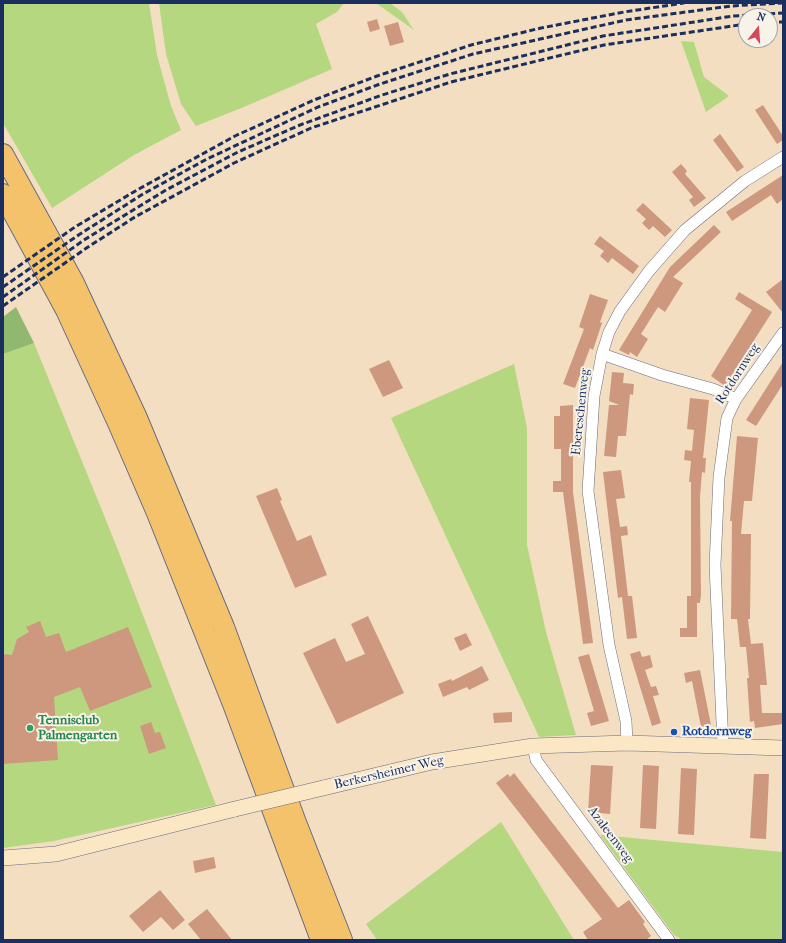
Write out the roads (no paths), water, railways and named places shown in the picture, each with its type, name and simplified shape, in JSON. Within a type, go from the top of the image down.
[{"type":"highway","points":[[3,154],[73,281],[143,432],[224,627],[295,820],[342,940]]},
{"type":"highway","points":[[3,194],[66,310],[148,493],[219,669],[321,940]]},
{"type":"street","name":"Ebereschenweg","points":[[627,743],[626,721],[609,645],[588,491],[594,396],[602,354],[609,332],[620,311],[649,271],[685,230],[745,181],[783,157]]},
{"type":"street","name":"Rotdornweg","points":[[723,745],[715,565],[719,477],[727,418],[736,399],[783,333]]},
{"type":"street","points":[[602,354],[662,375],[712,389],[736,399]]},
{"type":"street","name":"Berkersheimer Weg","points":[[3,858],[56,854],[432,762],[533,746],[627,743],[783,748]]},
{"type":"street","name":"Azaleenweg","points":[[533,746],[536,760],[669,940]]},
{"type":"railway","points":[[3,277],[75,227],[137,190],[235,136],[314,100],[377,76],[471,45],[541,28],[624,12],[684,3]]},
{"type":"railway","points":[[3,287],[80,234],[143,194],[207,159],[318,107],[380,84],[473,54],[626,20],[731,6],[782,3]]},
{"type":"railway","points":[[3,297],[84,240],[166,190],[238,152],[300,125],[382,95],[450,74],[603,36],[733,16],[783,13]]},
{"type":"railway","points":[[778,22],[783,22]]},
{"type":"railway","points":[[3,306],[88,247],[135,217],[234,163],[311,128],[451,82],[537,61],[604,45],[738,25]]},
{"type":"place","name":"Tennisclub Palmengarten","points":[[30,728]]},
{"type":"place","name":"Rotdornweg","points":[[674,732]]}]
